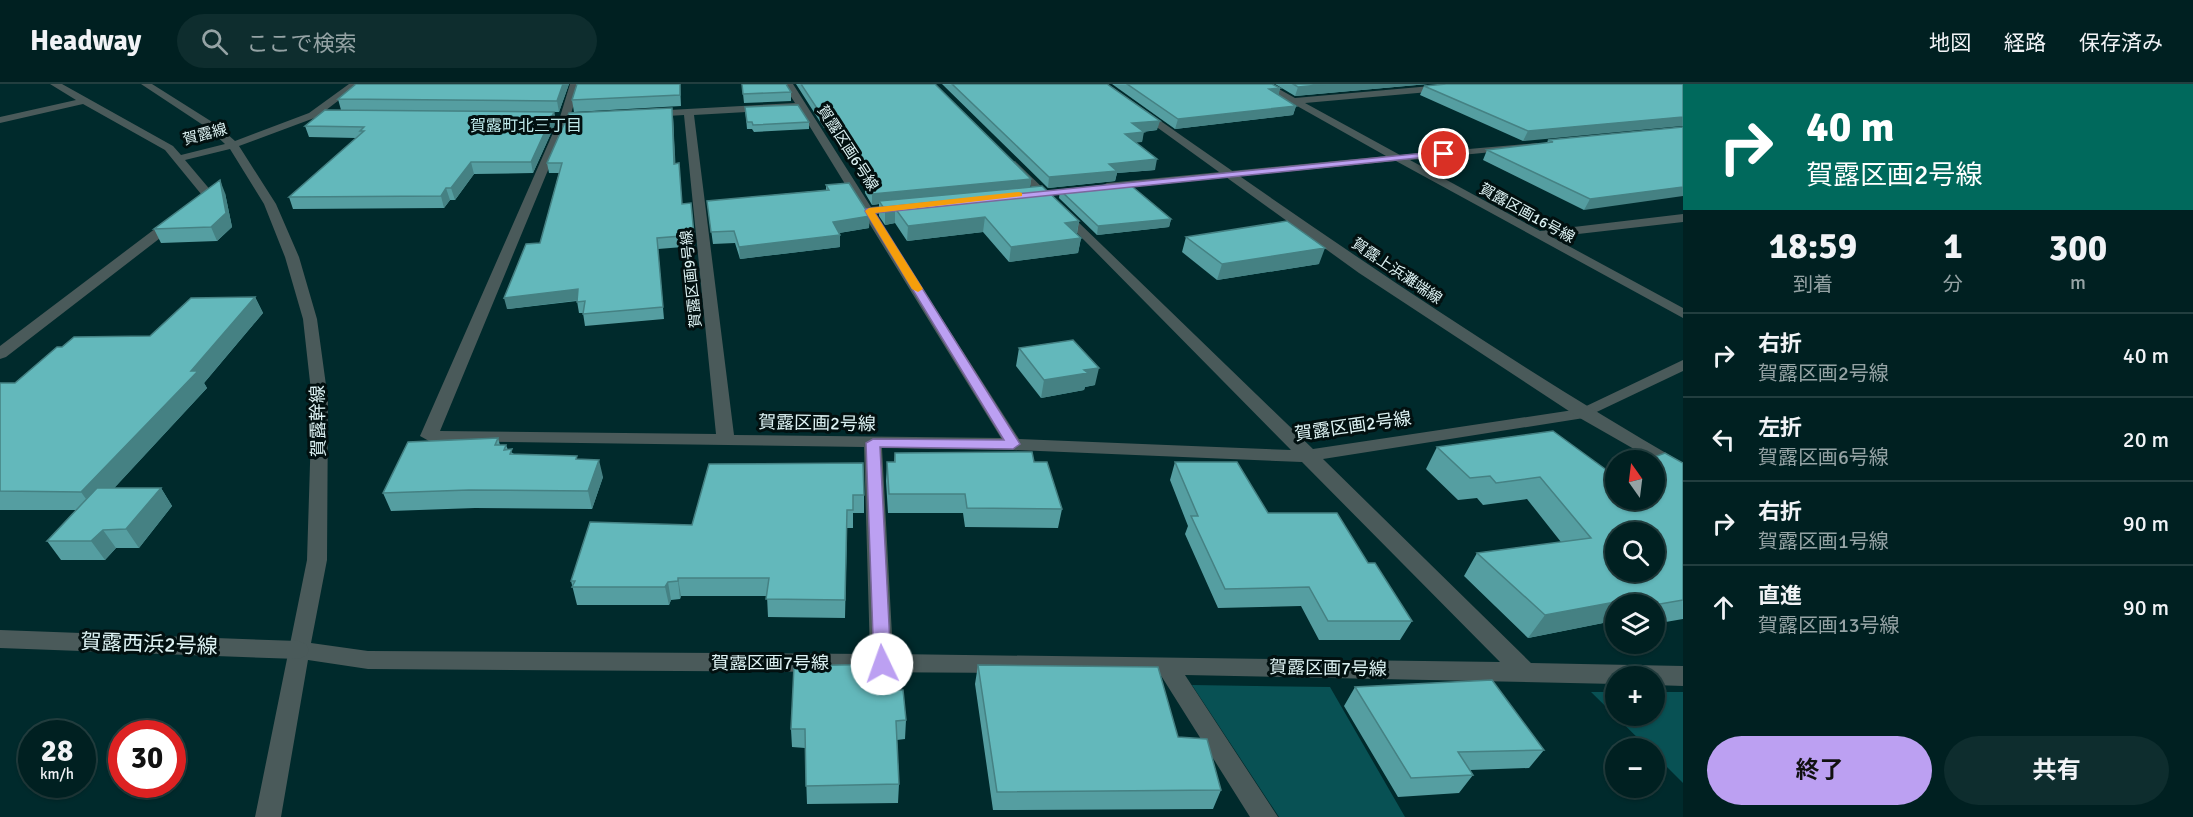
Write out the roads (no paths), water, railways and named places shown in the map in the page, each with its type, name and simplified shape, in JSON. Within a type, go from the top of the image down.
[{"type":"street","points":[[55,84],[170,148],[178,159]]},
{"type":"street","name":"賀露幹線","points":[[146,84],[213,127],[232,145],[270,204],[292,257],[310,319],[320,399],[317,560],[298,650],[268,817]]},
{"type":"street","name":"賀露線","points":[[0,354],[208,195],[178,159],[232,145],[313,115],[355,84]]},
{"type":"street","name":"賀露区画2号線","points":[[575,84],[564,117],[429,436],[1013,444],[1306,456],[1584,413],[1683,364]]},
{"type":"street","name":"賀露区画6号線","points":[[788,84],[1013,444]]},
{"type":"street","name":"賀露上浜灘端線","points":[[1102,84],[1365,270],[1584,413],[1683,471]]},
{"type":"street","name":"賀露区画16号線","points":[[1263,84],[1683,315]]},
{"type":"street","points":[[1293,101],[1485,84]]},
{"type":"street","points":[[0,120],[82,101]]},
{"type":"street","points":[[644,114],[801,106]]},
{"type":"street","name":"賀露区画9号線","points":[[689,113],[726,441]]},
{"type":"street","points":[[313,115],[337,116]]},
{"type":"street","points":[[1091,188],[1540,145]]},
{"type":"street","points":[[1002,150],[1306,456],[1525,672]]},
{"type":"street","points":[[869,211],[916,206]]},
{"type":"street","points":[[1537,235],[1683,218]]},
{"type":"street","points":[[873,443],[882,664]]},
{"type":"street","name":"賀露西浜2号線","points":[[0,639],[298,650]]},
{"type":"street","name":"賀露区画7号線","points":[[298,650],[368,660],[1166,665],[1683,676]]},
{"type":"street","points":[[1166,665],[1265,817]]},
{"type":"district","name":"賀露町北三丁目","points":[[526,125]]}]
